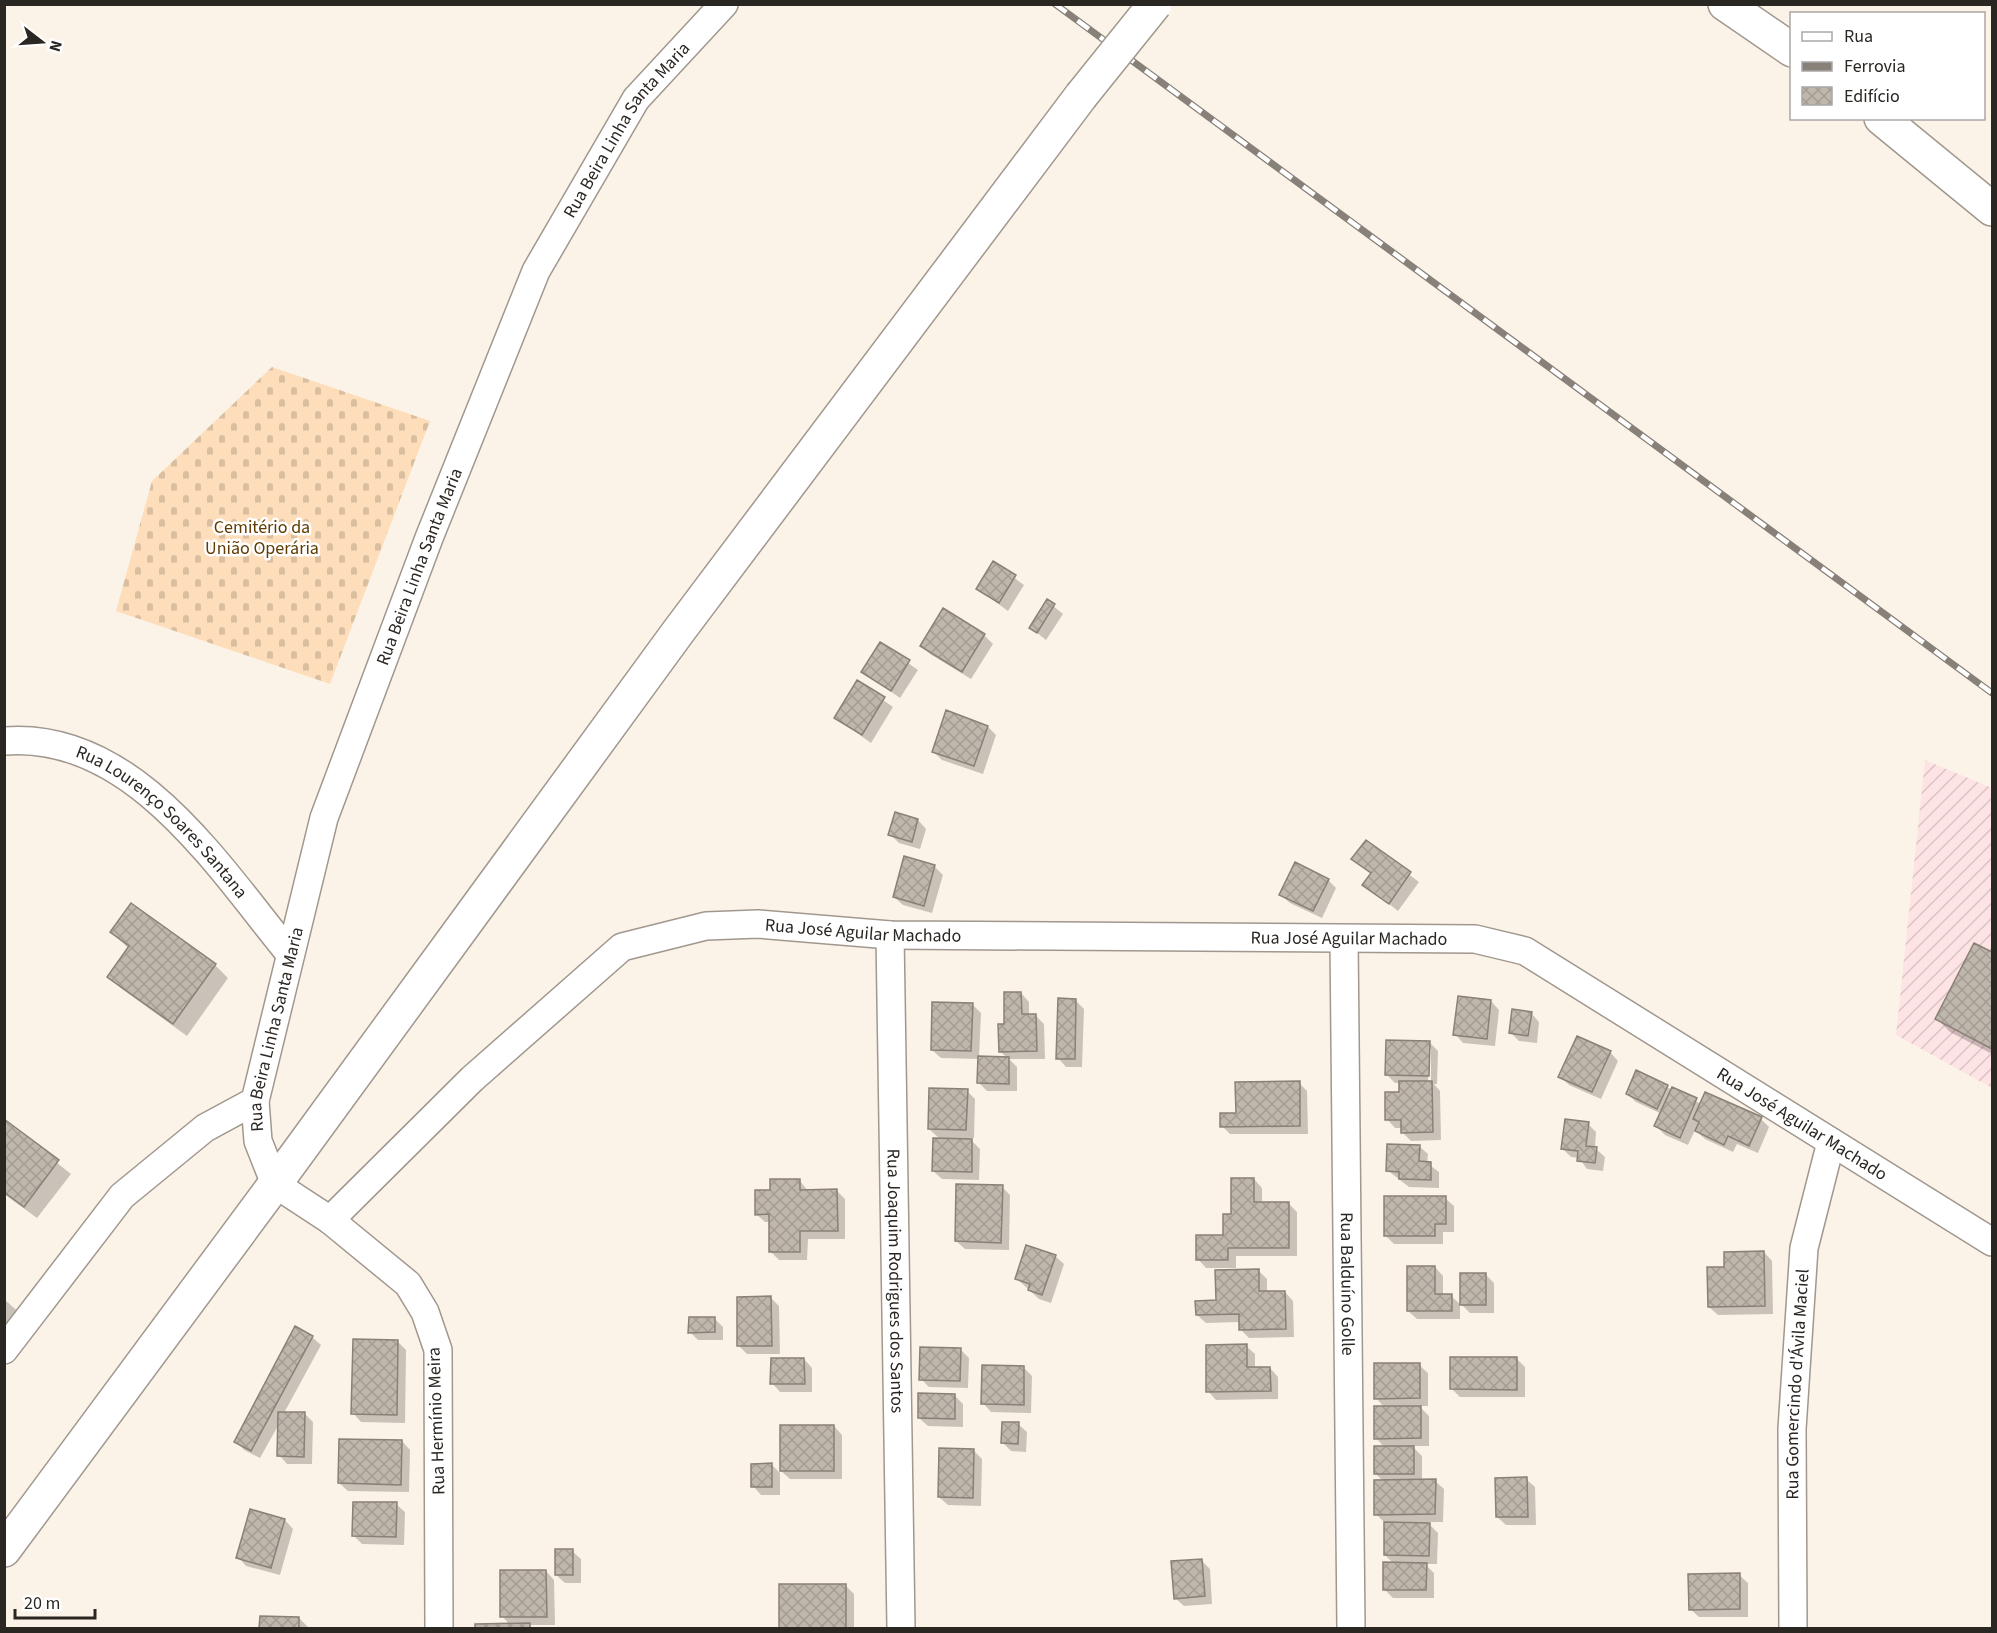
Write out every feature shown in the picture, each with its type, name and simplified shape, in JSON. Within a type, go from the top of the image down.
[{"type":"main road","points":[[4,1550],[276,1184],[678,632],[1081,96],[1155,4]]},
{"type":"main road","points":[[1725,4],[1790,49]]},
{"type":"main road","points":[[1883,120],[1992,209]]},
{"type":"street","name":"Rua Beira Linha Santa Maria","points":[[276,1184],[258,1141],[255,1101],[324,818],[429,538],[536,271],[636,99],[724,4]]},
{"type":"street","name":"Rua Lourenço Soares Santana","points":[[4,741],[28,739],[81,753],[120,771],[176,816],[290,954]]},
{"type":"street","name":"Rua José Aguilar Machado","points":[[330,1220],[472,1079],[622,947],[706,926],[758,924],[890,935],[1344,940],[1475,939],[1525,951],[1992,1242]]},
{"type":"street","name":"Rua Joaquim Rodrigues dos Santos","points":[[890,935],[901,1629]]},
{"type":"street","name":"Rua Balduíno Golle","points":[[1344,940],[1351,1629]]},
{"type":"street","points":[[4,1350],[122,1197],[206,1128],[255,1101]]},
{"type":"street","name":"Rua Gomercindo d'Ávila Maciel","points":[[1793,1629],[1792,1429],[1803,1260],[1830,1142]]},
{"type":"street","name":"Rua Hermínio Meira","points":[[276,1184],[330,1220],[408,1284],[425,1312],[438,1350],[439,1629]]},
{"type":"shaded area","points":[[1925,760],[1992,788],[1992,1088],[1896,1035]]},
{"type":"green space","name":"Cemitério da União Operária","points":[[272,367],[430,421],[330,684],[116,611],[152,481]]},
{"type":"building","points":[[993,561],[1016,575],[999,603],[976,589]]},
{"type":"building","points":[[1047,599],[1055,604],[1037,633],[1029,628]]},
{"type":"building","points":[[943,608],[985,634],[962,672],[920,646]]},
{"type":"building","points":[[880,642],[910,660],[891,691],[861,672]]},
{"type":"building","points":[[857,680],[885,697],[862,735],[834,718]]},
{"type":"building","points":[[946,710],[988,726],[974,766],[932,752]]},
{"type":"building","points":[[895,812],[918,819],[912,842],[888,835]]},
{"type":"building","points":[[1366,840],[1411,872],[1389,904],[1362,885],[1371,873],[1351,859]]},
{"type":"building","points":[[904,856],[935,865],[924,906],[893,897]]},
{"type":"building","points":[[1295,862],[1329,879],[1313,911],[1279,895]]},
{"type":"building","points":[[131,903],[216,964],[173,1024],[107,977],[129,946],[110,932]]},
{"type":"building","points":[[1974,943],[1992,952],[1992,1049],[1935,1019]]},
{"type":"building","points":[[1004,992],[1021,992],[1022,1014],[1036,1014],[1037,1051],[999,1052],[998,1024],[1004,1024]]},
{"type":"building","points":[[1458,996],[1491,1000],[1487,1039],[1453,1035]]},
{"type":"building","points":[[1058,998],[1076,999],[1075,1059],[1056,1059]]},
{"type":"building","points":[[932,1002],[973,1003],[971,1051],[931,1050]]},
{"type":"building","points":[[1512,1009],[1532,1012],[1528,1036],[1509,1033]]},
{"type":"building","points":[[1577,1036],[1611,1051],[1592,1092],[1558,1077]]},
{"type":"building","points":[[1386,1040],[1430,1041],[1429,1076],[1385,1075]]},
{"type":"building","points":[[978,1056],[1009,1057],[1009,1084],[977,1083]]},
{"type":"building","points":[[1636,1070],[1668,1085],[1657,1109],[1626,1094]]},
{"type":"building","points":[[1300,1081],[1300,1126],[1220,1127],[1220,1113],[1236,1113],[1235,1082]]},
{"type":"building","points":[[1399,1081],[1432,1081],[1433,1132],[1401,1133],[1401,1120],[1385,1120],[1385,1092],[1399,1092]]},
{"type":"building","points":[[1672,1087],[1697,1098],[1680,1138],[1654,1126]]},
{"type":"building","points":[[929,1088],[968,1089],[966,1130],[928,1129]]},
{"type":"building","points":[[1705,1092],[1762,1117],[1749,1146],[1728,1136],[1724,1145],[1695,1131],[1699,1122],[1693,1119]]},
{"type":"building","points":[[4,1119],[59,1160],[24,1207],[4,1192]]},
{"type":"building","points":[[1565,1119],[1589,1122],[1586,1146],[1597,1147],[1595,1163],[1577,1161],[1578,1151],[1561,1149]]},
{"type":"building","points":[[933,1138],[972,1139],[972,1172],[932,1171]]},
{"type":"building","points":[[1387,1144],[1420,1145],[1419,1161],[1431,1162],[1431,1180],[1399,1179],[1399,1172],[1386,1171]]},
{"type":"building","points":[[1231,1178],[1254,1178],[1254,1202],[1289,1202],[1289,1248],[1228,1248],[1228,1260],[1196,1260],[1196,1235],[1223,1235],[1223,1214],[1231,1214]]},
{"type":"building","points":[[770,1179],[800,1179],[800,1190],[837,1189],[838,1231],[800,1231],[800,1252],[769,1252],[769,1214],[755,1215],[755,1190],[770,1190]]},
{"type":"building","points":[[956,1184],[1003,1185],[1001,1243],[955,1241]]},
{"type":"building","points":[[1384,1196],[1446,1196],[1446,1224],[1435,1224],[1435,1236],[1384,1236]]},
{"type":"building","points":[[1026,1245],[1056,1255],[1042,1295],[1028,1290],[1030,1284],[1015,1279]]},
{"type":"building","points":[[1764,1251],[1765,1306],[1708,1307],[1707,1267],[1724,1267],[1724,1252]]},
{"type":"building","points":[[1407,1266],[1435,1266],[1435,1294],[1452,1294],[1452,1311],[1407,1311]]},
{"type":"building","points":[[1259,1269],[1259,1291],[1285,1291],[1286,1329],[1239,1330],[1239,1314],[1196,1315],[1195,1301],[1216,1300],[1215,1270]]},
{"type":"building","points":[[1460,1273],[1486,1273],[1486,1305],[1460,1305]]},
{"type":"building","points":[[771,1296],[772,1346],[737,1346],[737,1297]]},
{"type":"building","points":[[689,1317],[715,1317],[715,1332],[688,1333]]},
{"type":"building","points":[[295,1326],[313,1336],[251,1451],[234,1442]]},
{"type":"building","points":[[353,1339],[398,1340],[397,1415],[351,1414]]},
{"type":"building","points":[[1247,1344],[1247,1367],[1270,1367],[1271,1391],[1206,1392],[1206,1345]]},
{"type":"building","points":[[920,1347],[961,1348],[960,1381],[919,1380]]},
{"type":"building","points":[[1450,1357],[1517,1357],[1517,1390],[1450,1389]]},
{"type":"building","points":[[771,1358],[804,1358],[805,1384],[770,1384]]},
{"type":"building","points":[[1374,1363],[1420,1363],[1420,1398],[1374,1399]]},
{"type":"building","points":[[982,1365],[1024,1366],[1024,1405],[981,1404]]},
{"type":"building","points":[[918,1393],[955,1394],[955,1419],[918,1418]]},
{"type":"building","points":[[1374,1406],[1421,1406],[1421,1438],[1374,1439]]},
{"type":"building","points":[[278,1412],[305,1412],[304,1457],[277,1456]]},
{"type":"building","points":[[1002,1422],[1019,1422],[1018,1444],[1001,1443]]},
{"type":"building","points":[[780,1425],[834,1425],[834,1471],[780,1471]]},
{"type":"building","points":[[339,1439],[402,1440],[401,1485],[338,1483]]},
{"type":"building","points":[[1374,1446],[1414,1446],[1414,1474],[1374,1474]]},
{"type":"building","points":[[939,1448],[974,1449],[973,1498],[938,1497]]},
{"type":"building","points":[[772,1463],[772,1487],[751,1487],[751,1464]]},
{"type":"building","points":[[1527,1477],[1528,1517],[1496,1517],[1495,1478]]},
{"type":"building","points":[[1436,1479],[1435,1514],[1374,1515],[1374,1480]]},
{"type":"building","points":[[353,1502],[397,1502],[396,1537],[352,1536]]},
{"type":"building","points":[[250,1509],[285,1519],[271,1568],[236,1558]]},
{"type":"building","points":[[1384,1522],[1430,1523],[1429,1556],[1384,1555]]},
{"type":"building","points":[[555,1549],[573,1549],[573,1575],[555,1575]]},
{"type":"building","points":[[1202,1559],[1205,1596],[1174,1599],[1171,1561]]},
{"type":"building","points":[[1383,1562],[1427,1563],[1426,1590],[1383,1590]]},
{"type":"building","points":[[500,1570],[546,1570],[547,1617],[500,1617]]},
{"type":"building","points":[[1740,1573],[1740,1609],[1689,1610],[1688,1574]]},
{"type":"building","points":[[779,1584],[846,1584],[846,1628],[779,1628]]},
{"type":"building","points":[[260,1616],[299,1617],[299,1628],[259,1628]]},
{"type":"building","points":[[530,1623],[530,1628],[475,1628],[475,1624]]},
{"type":"railway","points":[[1055,4],[1992,693]]}]
